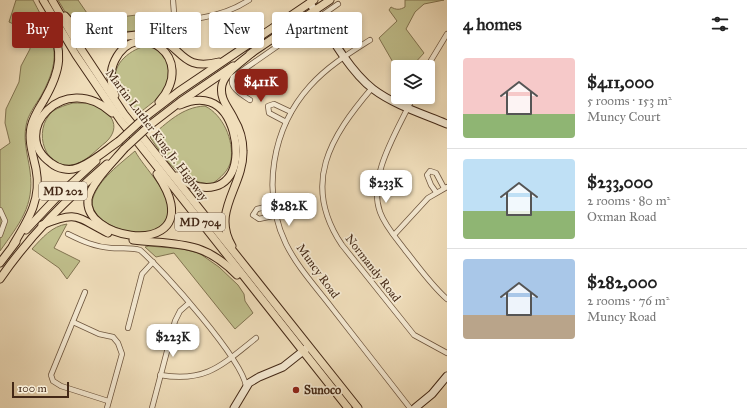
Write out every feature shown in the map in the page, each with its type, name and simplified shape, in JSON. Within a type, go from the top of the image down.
[{"type":"main road","name":"Martin Luther King Jr. Highway","points":[[43,0],[80,61],[141,148],[348,408]]},
{"type":"main road","points":[[13,245],[30,217],[37,197],[38,177],[30,140],[31,123],[54,82],[58,67],[59,51],[57,36],[43,0]]},
{"type":"main road","name":"Martin Luther King Jr. Highway","points":[[53,0],[75,40],[124,114],[358,408]]},
{"type":"main road","points":[[53,0],[72,24],[91,35],[112,38],[150,35],[161,39],[184,59],[192,63],[205,64],[225,60]]},
{"type":"main road","name":"MD 202","points":[[0,279],[42,225],[68,199],[150,126],[172,108],[330,0]]},
{"type":"main road","name":"MD 202","points":[[0,263],[13,245],[58,196],[144,118],[174,95],[312,2]]},
{"type":"main road","points":[[124,114],[111,84],[113,64],[119,53],[128,45],[139,42],[149,42],[158,46],[166,53],[171,62],[173,76],[167,93],[144,118]]},
{"type":"main road","points":[[253,52],[228,74],[223,83],[221,92],[224,101],[239,129],[243,151],[239,177],[226,208],[225,228],[232,246],[255,279]]},
{"type":"main road","points":[[119,142],[84,165],[73,169],[64,169],[51,164],[44,156],[38,146],[36,132],[40,121],[48,109],[59,102],[71,98],[83,98],[99,103],[121,121]]},
{"type":"main road","points":[[163,164],[184,182],[197,187],[206,188],[217,186],[224,181],[232,172],[235,161],[233,132],[226,116],[218,106],[207,101],[195,100],[172,108]]},
{"type":"main road","points":[[124,149],[93,188],[88,198],[89,208],[97,220],[112,230],[129,235],[145,236],[155,234],[163,228],[170,218],[172,209],[163,184],[141,148]]},
{"type":"main road","points":[[42,225],[62,217],[72,216],[82,218],[112,234],[127,239],[183,244],[196,247],[224,263],[259,296]]},
{"type":"street","points":[[174,0],[174,12]]},
{"type":"street","points":[[201,17],[214,16],[235,8],[249,0]]},
{"type":"street","points":[[312,2],[314,10]]},
{"type":"street","points":[[327,12],[338,4]]},
{"type":"street","points":[[431,60],[447,34]]},
{"type":"street","name":"Muncy Road","points":[[370,40],[345,56],[313,83],[291,112],[286,122],[274,160],[274,205],[287,245],[303,272],[410,408]]},
{"type":"street","points":[[250,100],[239,94],[232,84],[232,76],[274,48]]},
{"type":"street","points":[[340,48],[357,74],[372,88],[408,107],[447,124]]},
{"type":"street","name":"Normandy Road","points":[[372,88],[342,125],[327,155],[323,185],[326,211],[334,232],[342,245],[404,324],[421,340],[447,353]]},
{"type":"street","points":[[286,122],[269,113],[268,106],[274,104],[291,112]]},
{"type":"street","points":[[410,104],[381,168],[377,184],[378,202],[380,212],[394,235],[435,287],[447,299]]},
{"type":"street","points":[[394,235],[422,202],[445,187],[436,173],[432,170],[427,175],[436,192]]},
{"type":"street","points":[[274,205],[257,209],[253,215],[259,219],[277,215]]},
{"type":"street","points":[[0,210],[5,221],[0,235]]},
{"type":"street","points":[[68,234],[91,245],[113,249],[132,247],[140,250],[153,262],[189,303],[232,357],[240,369],[246,386]]},
{"type":"street","points":[[128,328],[142,274],[153,262]]},
{"type":"street","points":[[85,292],[51,375],[61,386],[108,401]]},
{"type":"street","points":[[152,408],[177,315],[182,307],[189,303]]},
{"type":"street","points":[[73,322],[99,334],[113,337],[121,349],[122,354],[107,408]]},
{"type":"street","points":[[160,375],[178,378],[194,377],[212,370],[232,357],[256,338]]},
{"type":"street","points":[[234,408],[246,386],[259,377],[283,367],[310,346]]},
{"type":"street","points":[[416,408],[432,394],[447,376]]},
{"type":"shaded area","points":[[16,0],[33,0],[39,12],[12,12]]},
{"type":"shaded area","points":[[58,0],[78,0],[86,12],[71,12],[71,18],[67,15]]},
{"type":"shaded area","points":[[405,0],[444,0],[424,4],[415,12],[406,29],[424,53],[418,60],[392,60],[379,38],[397,21],[389,10],[391,7],[398,9],[405,7]]},
{"type":"shaded area","points":[[12,13],[12,23],[9,22]]},
{"type":"shaded area","points":[[135,15],[135,31],[127,31],[127,16]]},
{"type":"shaded area","points":[[54,48],[54,58],[48,81],[30,114],[26,126],[25,143],[31,183],[28,205],[19,223],[0,251],[0,150],[10,143],[5,123],[6,109],[19,82],[21,66],[30,49]]},
{"type":"shaded area","points":[[139,48],[152,48],[158,50],[165,57],[169,72],[167,87],[161,95],[137,115],[117,87],[115,79],[118,66],[122,60]]},
{"type":"shaded area","points":[[73,103],[91,104],[104,110],[112,119],[114,130],[106,142],[88,157],[76,164],[65,165],[56,162],[49,156],[42,138],[43,129],[46,119],[53,111]]},
{"type":"shaded area","points":[[205,106],[217,115],[222,122],[231,144],[230,164],[221,177],[212,184],[191,179],[182,175],[162,155],[150,137],[169,121],[189,109]]},
{"type":"shaded area","points":[[135,151],[161,188],[168,204],[168,212],[164,224],[154,230],[141,232],[126,231],[112,226],[101,219],[94,209],[93,198],[100,184]]},
{"type":"shaded area","points":[[67,224],[54,248],[80,261],[67,279],[59,268],[32,249],[52,230]]},
{"type":"shaded area","points":[[149,246],[183,249],[199,253],[219,267],[238,285],[244,294],[245,301],[253,313],[235,329],[174,253],[156,257],[145,247]]},
{"type":"place","name":"Sunoco","points":[[296,390]]}]
